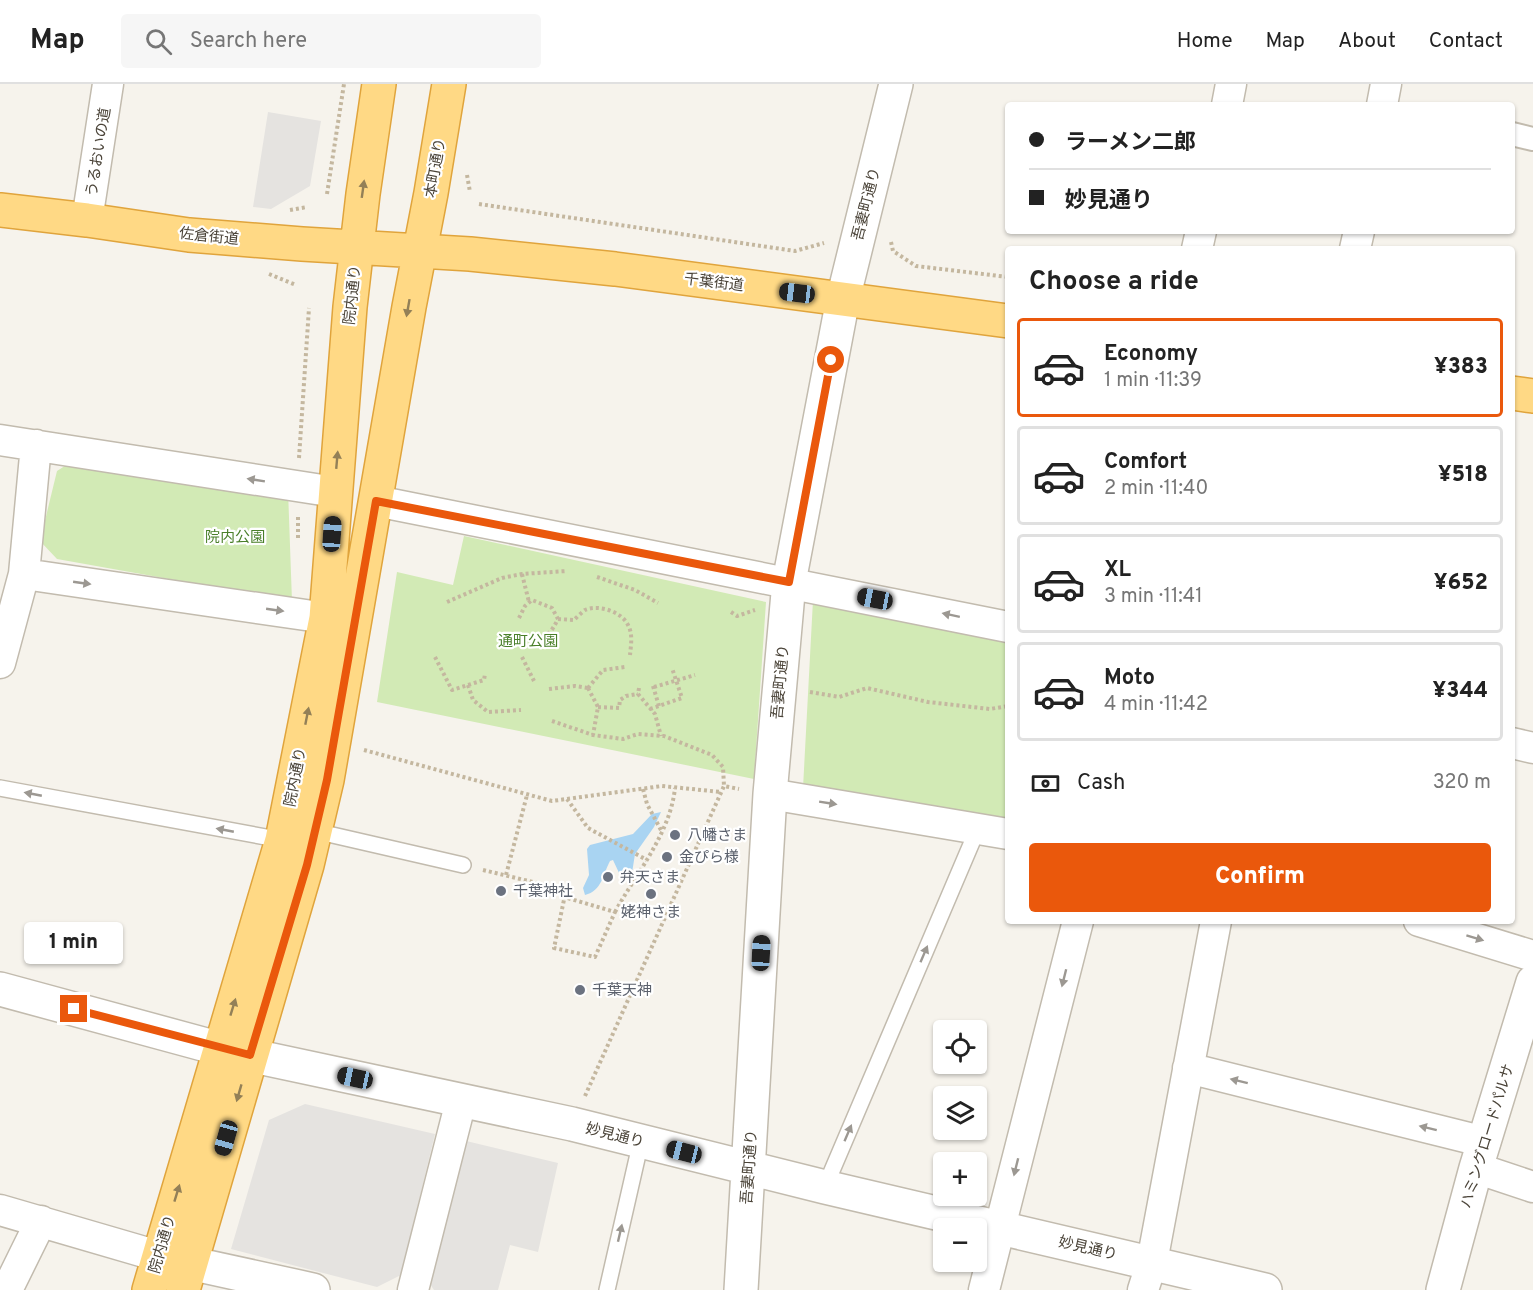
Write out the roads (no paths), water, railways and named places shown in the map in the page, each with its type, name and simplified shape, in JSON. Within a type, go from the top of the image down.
[{"type":"highway","points":[[357,247],[379,84]]},
{"type":"highway","name":"本町通り","points":[[420,251],[449,84]]},
{"type":"highway","name":"佐倉街道","points":[[0,210],[189,235],[420,251]]},
{"type":"highway","name":"院内通り","points":[[187,1276],[282,840],[326,618],[350,307],[357,247]]},
{"type":"highway","name":"院内通り","points":[[149,1290],[158,1256],[236,1052],[315,831],[344,693],[420,251]]},
{"type":"highway","name":"千葉街道","points":[[420,251],[615,269],[1005,321]]},
{"type":"highway","points":[[1515,393],[1533,396]]},
{"type":"street","name":"うるおいの道","points":[[87,220],[108,84]]},
{"type":"street","name":"吾妻町通り","points":[[741,1290],[770,794],[789,582],[843,299],[896,84]]},
{"type":"street","points":[[1228,102],[1231,84]]},
{"type":"street","points":[[1383,102],[1386,84]]},
{"type":"street","points":[[1515,135],[1533,139]]},
{"type":"street","points":[[0,440],[335,492]]},
{"type":"street","points":[[0,663],[24,574],[36,445]]},
{"type":"street","points":[[376,501],[1005,626]]},
{"type":"street","points":[[24,574],[326,618]]},
{"type":"street","points":[[1515,744],[1533,748]]},
{"type":"street","points":[[770,794],[1005,833]]},
{"type":"street","points":[[984,1290],[1077,924]]},
{"type":"street","points":[[1147,1276],[1215,924]]},
{"type":"street","points":[[1429,924],[1533,956]]},
{"type":"street","name":"ハミングロードパルサ","points":[[1443,1290],[1480,1155],[1533,982]]},
{"type":"street","name":"妙見通り","points":[[0,989],[236,1052],[572,1124],[1000,1229],[1147,1276],[1265,1290]]},
{"type":"street","points":[[1188,1068],[1480,1155],[1533,1186]]},
{"type":"street","points":[[413,1290],[461,1101]]},
{"type":"street","points":[[0,1210],[158,1256],[187,1276],[313,1290]]},
{"type":"street","points":[[6,1290],[41,1221]]},
{"type":"lane","points":[[0,788],[282,840]]},
{"type":"lane","points":[[825,1187],[978,828]]},
{"type":"lane","points":[[315,831],[463,865]]},
{"type":"lane","points":[[607,1290],[641,1141]]},
{"type":"water","points":[[661,812],[654,827],[635,854],[632,873],[625,877],[620,875],[613,860],[610,861],[599,886],[585,895],[583,888],[589,875],[587,849],[590,845],[633,834],[652,814]]},
{"type":"place","name":"八幡さま","points":[[675,835]]},
{"type":"place","name":"金ぴら様","points":[[667,857]]},
{"type":"place","name":"弁天さま","points":[[608,877]]},
{"type":"place","name":"千葉神社","points":[[501,891]]},
{"type":"place","name":"姥神さま","points":[[651,894]]},
{"type":"place","name":"千葉天神","points":[[580,990]]},
{"type":"park label","name":"院内公園","points":[[235,537]]},
{"type":"park label","name":"通町公園","points":[[528,641]]}]
